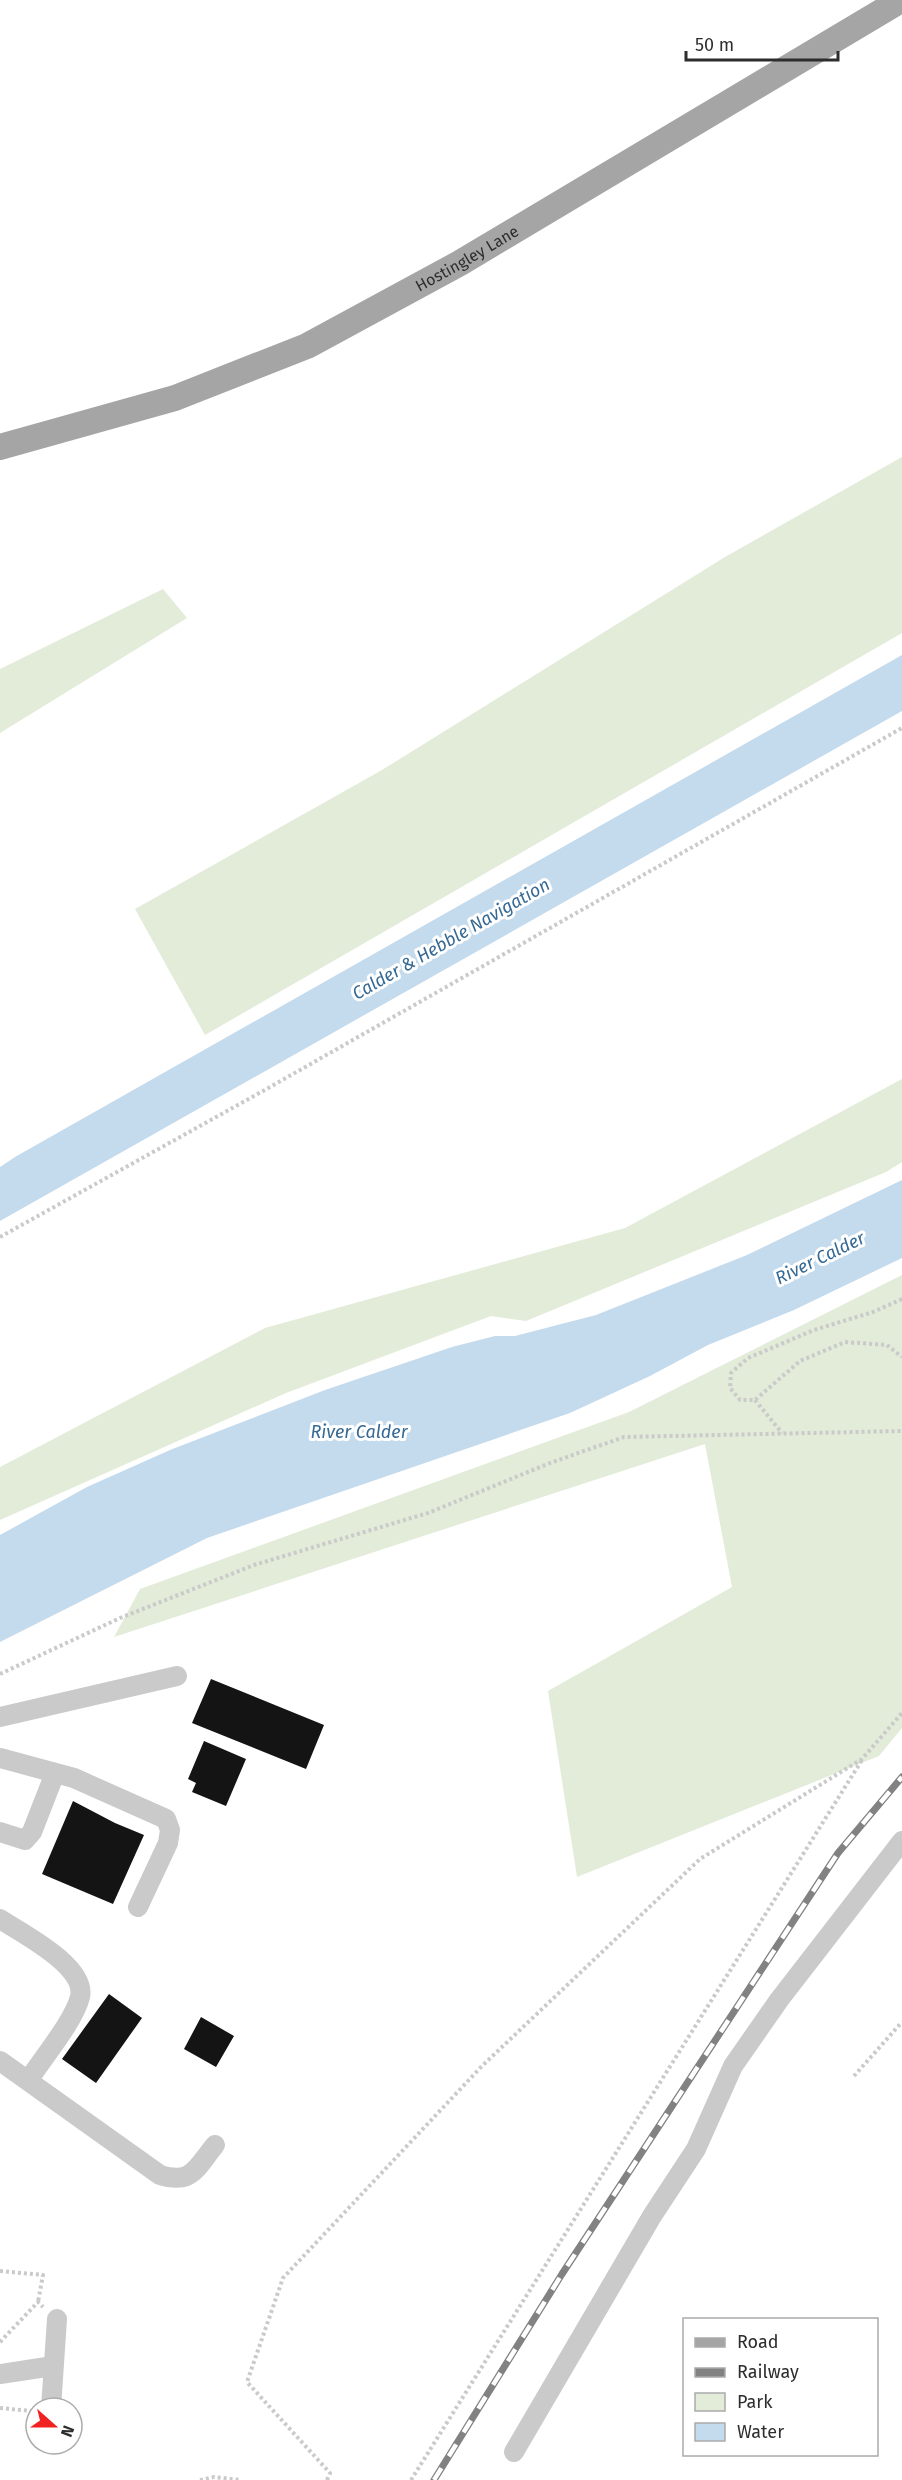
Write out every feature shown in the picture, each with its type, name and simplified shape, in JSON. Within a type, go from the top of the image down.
[{"type":"main road","name":"Hostingley Lane","points":[[0,447],[175,398],[308,346],[470,258],[901,0]]},
{"type":"street","points":[[0,1717],[177,1676]]},
{"type":"street","points":[[0,1758],[74,1778],[166,1819],[170,1830],[168,1843],[138,1907]]},
{"type":"street","points":[[0,1832],[25,1840],[32,1832],[55,1773]]},
{"type":"street","points":[[514,2452],[652,2216],[696,2149],[733,2066],[779,2000],[902,1841]]},
{"type":"street","points":[[0,1919],[57,1955],[78,1981],[80,1989],[75,2008],[28,2080]]},
{"type":"street","points":[[0,2061],[160,2175],[175,2180],[190,2175],[215,2145]]},
{"type":"street","points":[[52,2396],[57,2319]]},
{"type":"street","points":[[0,2374],[53,2366]]},
{"type":"path","points":[[0,1237],[263,1091],[902,728]]},
{"type":"path","points":[[902,1299],[873,1312],[814,1330],[748,1358],[731,1373],[730,1389],[740,1400],[755,1400],[800,1361],[845,1342],[887,1345],[902,1357]]},
{"type":"path","points":[[755,1400],[783,1434]]},
{"type":"path","points":[[0,1674],[120,1618],[255,1564],[428,1513],[550,1463],[624,1437],[902,1431]]},
{"type":"path","points":[[411,2480],[862,1759],[902,1713]]},
{"type":"path","points":[[327,2480],[330,2473],[247,2382],[283,2278],[482,2066],[700,1859],[862,1759]]},
{"type":"path","points":[[854,2076],[902,2022]]},
{"type":"path","points":[[0,2271],[43,2275],[38,2302],[0,2342]]},
{"type":"path","points":[[38,2302],[57,2319]]},
{"type":"path","points":[[0,2408],[24,2410]]},
{"type":"path","points":[[200,2480],[214,2477],[240,2480]]},
{"type":"green space","points":[[902,457],[902,633],[205,1035],[135,909],[382,770],[725,557]]},
{"type":"green space","points":[[163,589],[187,618],[0,733],[0,669]]},
{"type":"green space","points":[[902,1079],[902,1162],[886,1172],[526,1321],[491,1316],[286,1393],[0,1520],[0,1467],[265,1328],[625,1228]]},
{"type":"green space","points":[[902,1275],[902,1728],[879,1756],[577,1877],[548,1691],[732,1587],[705,1444],[114,1637],[140,1589],[629,1412]]},
{"type":"water","name":"Calder & Hebble Navigation","points":[[902,655],[902,711],[0,1221],[0,1167],[15,1157]]},
{"type":"water","name":"River Calder","points":[[902,1180],[902,1258],[794,1310],[708,1345],[650,1376],[570,1413],[207,1538],[0,1642],[0,1535],[87,1487],[170,1450],[325,1390],[452,1347],[495,1336],[515,1336],[596,1315],[747,1255]]},
{"type":"building","points":[[211,1679],[324,1725],[306,1769],[192,1723]]},
{"type":"building","points":[[204,1741],[246,1759],[226,1806],[192,1792],[196,1783],[188,1779]]},
{"type":"building","points":[[73,1801],[144,1835],[113,1904],[42,1874]]},
{"type":"building","points":[[109,1994],[142,2018],[96,2083],[62,2059]]},
{"type":"building","points":[[201,2017],[234,2036],[216,2067],[184,2049]]},
{"type":"railway","points":[[434,2480],[562,2274],[838,1853],[902,1777]]}]
